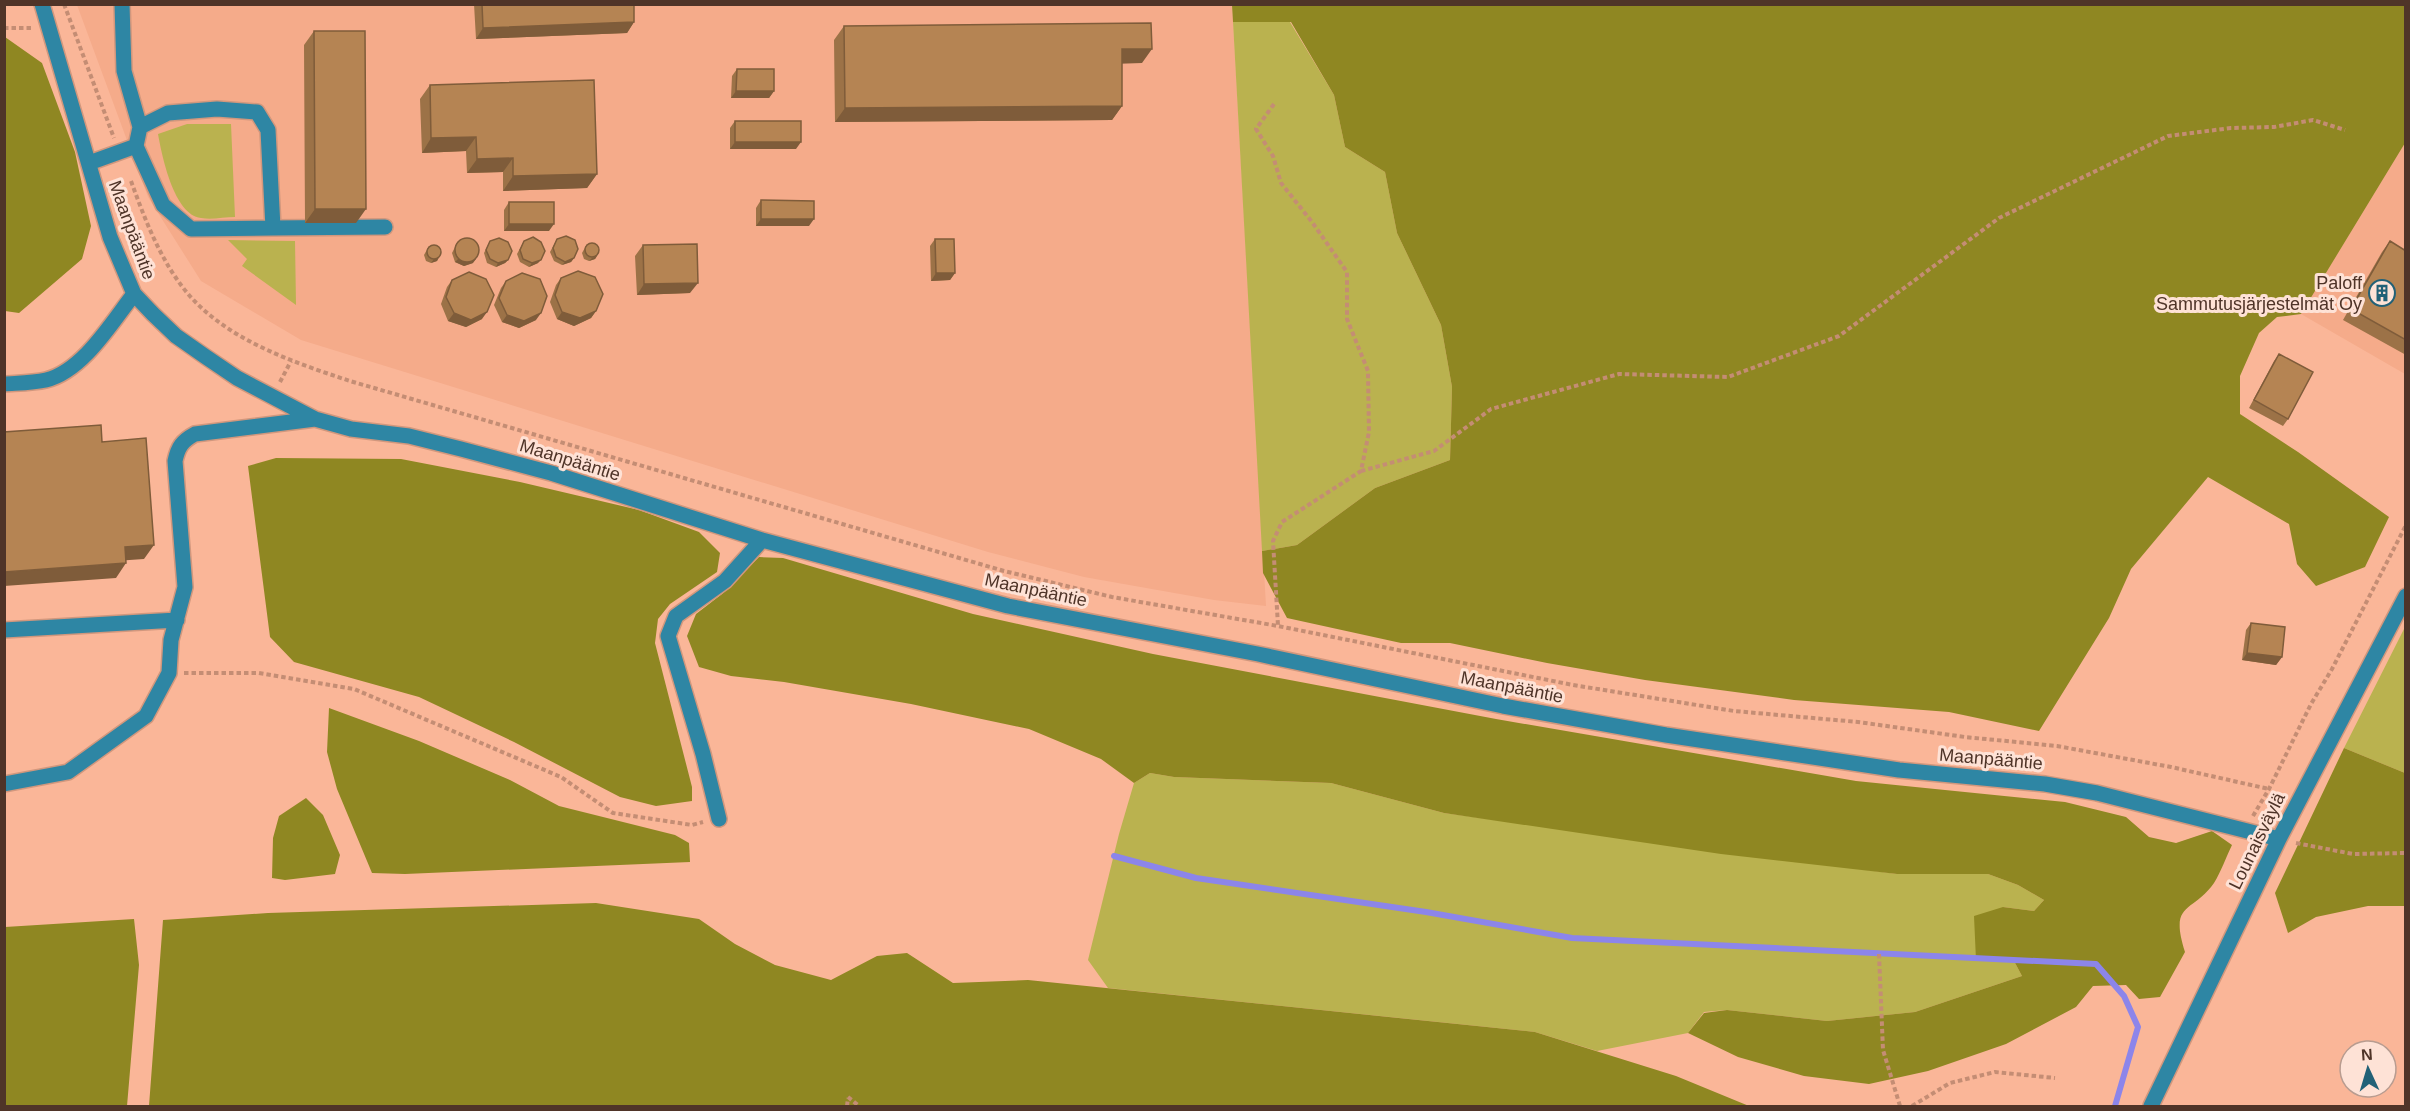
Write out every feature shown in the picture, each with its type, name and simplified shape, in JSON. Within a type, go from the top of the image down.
[{"type":"street","name":"Maanpääntie","points":[[42,4],[110,237],[134,294],[176,336],[206,357],[237,378],[315,419],[351,429],[410,436],[461,448],[551,473],[762,540],[1008,606],[1258,654],[1503,706],[1666,735],[1899,770],[2045,784],[2097,793],[2279,838]]},
{"type":"street","points":[[122,4],[124,72],[140,127],[136,146],[163,205],[191,229],[385,227]]},
{"type":"street","points":[[140,127],[168,113],[217,109],[257,112],[268,130],[273,228]]},
{"type":"street","points":[[89,163],[136,146]]},
{"type":"street","points":[[4,384],[47,380],[70,370],[91,348],[134,294]]},
{"type":"street","points":[[4,784],[68,772],[146,716],[169,673],[171,640],[185,587],[175,461],[178,447],[195,434],[315,419]]},
{"type":"street","points":[[719,819],[703,754],[668,636],[676,616],[724,581],[762,540]]},
{"type":"street","name":"Lounaisväylä","points":[[2151,1107],[2279,838],[2406,596]]},
{"type":"street","points":[[4,630],[177,620]]},
{"type":"path","points":[[64,4],[159,249],[181,285],[204,310],[235,332],[291,361],[350,381],[1004,571],[1112,597],[1278,626],[1573,685],[1734,711],[1858,722],[1965,737],[2057,746],[2171,767],[2269,789]]},
{"type":"path","points":[[4,28],[49,27]]},
{"type":"path","points":[[1274,104],[1257,129],[1273,156],[1281,183],[1347,272],[1347,319],[1368,371],[1369,432],[1361,471]]},
{"type":"path","points":[[1278,626],[1272,541],[1282,522],[1361,471],[1434,452],[1491,409],[1619,374],[1728,377],[1839,336],[2000,218],[2168,136],[2231,128],[2274,127],[2313,120],[2345,130]]},
{"type":"path","points":[[2246,829],[2406,525]]},
{"type":"path","points":[[169,673],[259,672],[354,689],[561,777],[613,813],[692,825],[719,819]]},
{"type":"path","points":[[2279,838],[2354,854],[2406,853]]},
{"type":"path","points":[[1879,954],[1883,1050],[1900,1107]]},
{"type":"path","points":[[1912,1107],[1950,1083],[1995,1072],[2055,1078]]},
{"type":"path","points":[[848,1107],[848,1097],[859,1107]]},
{"type":"shaded area","points":[[77,5],[1232,5],[1266,606],[1214,600],[1084,577],[988,552],[301,340],[201,281],[148,197]]},
{"type":"shaded area","points":[[1232,5],[2405,5],[2405,143],[2301,314],[2277,317],[2259,333],[2240,376],[2240,414],[2389,517],[2365,567],[2316,586],[2297,564],[2289,524],[2208,477],[2131,569],[2109,618],[2039,731],[1949,712],[1794,700],[1645,680],[1450,643],[1401,643],[1287,618],[1263,573],[1262,551],[1297,545],[1375,488],[1450,460],[1452,387],[1441,325],[1397,233],[1385,172],[1345,147],[1334,95],[1291,22],[1233,22]]},
{"type":"shaded area","points":[[1233,22],[1290,22],[1334,95],[1345,147],[1385,172],[1397,233],[1441,325],[1452,387],[1450,460],[1375,488],[1297,545],[1262,551]]},
{"type":"shaded area","points":[[5,37],[42,63],[75,152],[91,226],[82,259],[19,313],[5,311]]},
{"type":"shaded area","points":[[187,124],[231,124],[235,217],[201,218],[183,207],[177,196],[166,169],[158,134]]},
{"type":"shaded area","points":[[2405,143],[2405,374],[2301,314]]},
{"type":"shaded area","points":[[228,240],[295,241],[296,305],[242,266],[247,259]]},
{"type":"shaded area","points":[[276,458],[401,459],[520,482],[639,510],[699,532],[720,553],[717,572],[670,604],[658,619],[655,643],[692,787],[692,801],[656,806],[620,797],[514,742],[419,697],[294,662],[270,637],[248,466]]},
{"type":"shaded area","points":[[759,557],[783,558],[973,614],[1153,654],[1496,719],[1856,781],[2065,802],[2126,817],[2149,837],[2176,843],[2212,831],[2232,845],[2214,883],[2181,916],[2181,936],[2185,952],[2160,997],[2139,999],[2126,985],[2093,986],[2076,1007],[2006,1044],[1928,1071],[1869,1084],[1804,1076],[1738,1057],[1688,1033],[1704,1013],[1727,1010],[1827,1021],[1915,1012],[2022,976],[2014,961],[1976,960],[1974,916],[2003,907],[2034,911],[2044,900],[2018,885],[1988,874],[1897,874],[1721,854],[1444,813],[1331,783],[1174,777],[1150,773],[1134,783],[1101,759],[1029,729],[911,704],[784,682],[731,676],[699,667],[687,636],[696,614],[722,594]]},
{"type":"shaded area","points":[[2405,627],[2405,773],[2344,748]]},
{"type":"shaded area","points":[[329,708],[419,741],[510,780],[559,806],[675,835],[689,843],[690,862],[405,874],[372,873],[337,789],[327,752]]},
{"type":"shaded area","points":[[2344,748],[2405,773],[2405,906],[2368,906],[2316,917],[2288,933],[2275,893]]},
{"type":"shaded area","points":[[1150,773],[1174,777],[1331,783],[1444,813],[1897,874],[1988,874],[2018,885],[2044,900],[2034,911],[2003,907],[2014,961],[2022,976],[1915,1012],[1827,1021],[1727,1010],[1704,1012],[1688,1033],[1597,1051],[1535,1032],[1108,988],[1088,960],[1134,783]]},
{"type":"shaded area","points":[[306,798],[323,815],[340,855],[335,874],[285,880],[272,878],[273,838],[279,816]]},
{"type":"shaded area","points":[[596,903],[699,919],[735,944],[775,965],[831,980],[877,956],[907,953],[953,983],[1028,980],[1535,1032],[1676,1076],[1749,1106],[149,1106],[163,920],[268,913]]},
{"type":"shaded area","points":[[134,919],[139,965],[127,1106],[5,1106],[5,927]]},
{"type":"building","points":[[482,4],[634,4],[634,22],[483,28]]},
{"type":"building","points":[[1151,23],[1152,49],[1122,49],[1122,106],[845,108],[844,26]]},
{"type":"building","points":[[314,31],[365,31],[366,209],[315,209]]},
{"type":"building","points":[[737,69],[774,69],[774,91],[736,91]]},
{"type":"building","points":[[594,80],[597,174],[513,176],[513,158],[477,159],[476,137],[431,138],[430,85]]},
{"type":"building","points":[[735,121],[801,121],[801,142],[735,142]]},
{"type":"building","points":[[761,200],[814,201],[814,219],[761,219]]},
{"type":"building","points":[[509,202],[554,202],[554,224],[509,224]]},
{"type":"building","points":[[566,236],[575,240],[578,249],[574,258],[565,262],[556,257],[553,248],[557,239]]},
{"type":"building","points":[[533,237],[541,242],[545,251],[541,260],[532,263],[523,259],[520,250],[524,241]]},
{"type":"building","points":[[467,238],[472,239],[478,245],[478,255],[472,261],[467,262],[462,261],[456,255],[455,250],[456,245],[462,239]]},
{"type":"building","points":[[499,238],[508,242],[512,251],[508,260],[498,263],[490,259],[486,250],[490,241]]},
{"type":"building","points":[[935,239],[954,239],[955,273],[936,273]]},
{"type":"building","name":"Paloff Sammutusjärjestelmät Oy","points":[[2390,241],[2406,251],[2406,340],[2351,309]]},
{"type":"building","points":[[589,243],[595,243],[599,250],[595,257],[589,257],[585,253],[585,247]]},
{"type":"building","points":[[697,244],[698,283],[644,284],[643,245]]},
{"type":"building","points":[[431,245],[437,245],[441,252],[437,259],[431,259],[427,255],[427,249]]},
{"type":"building","points":[[578,271],[595,277],[603,294],[596,311],[580,318],[562,312],[555,295],[561,278]]},
{"type":"building","points":[[469,272],[486,279],[494,295],[487,312],[471,320],[454,313],[446,297],[452,280]]},
{"type":"building","points":[[522,273],[540,279],[547,296],[541,313],[524,321],[507,315],[499,298],[506,281]]},
{"type":"building","points":[[2279,354],[2313,372],[2288,419],[2254,400]]},
{"type":"building","points":[[101,425],[102,442],[146,438],[154,545],[125,547],[126,563],[4,572],[4,432]]},
{"type":"building","points":[[2251,623],[2285,627],[2282,657],[2247,653]]},
{"type":"waterway","points":[[1114,856],[1196,878],[1426,912],[1572,938],[2096,964],[2124,996],[2138,1027],[2115,1106]]},
{"type":"place","name":"Paloff Sammutusjärjestelmät Oy","points":[[2382,293]]}]
